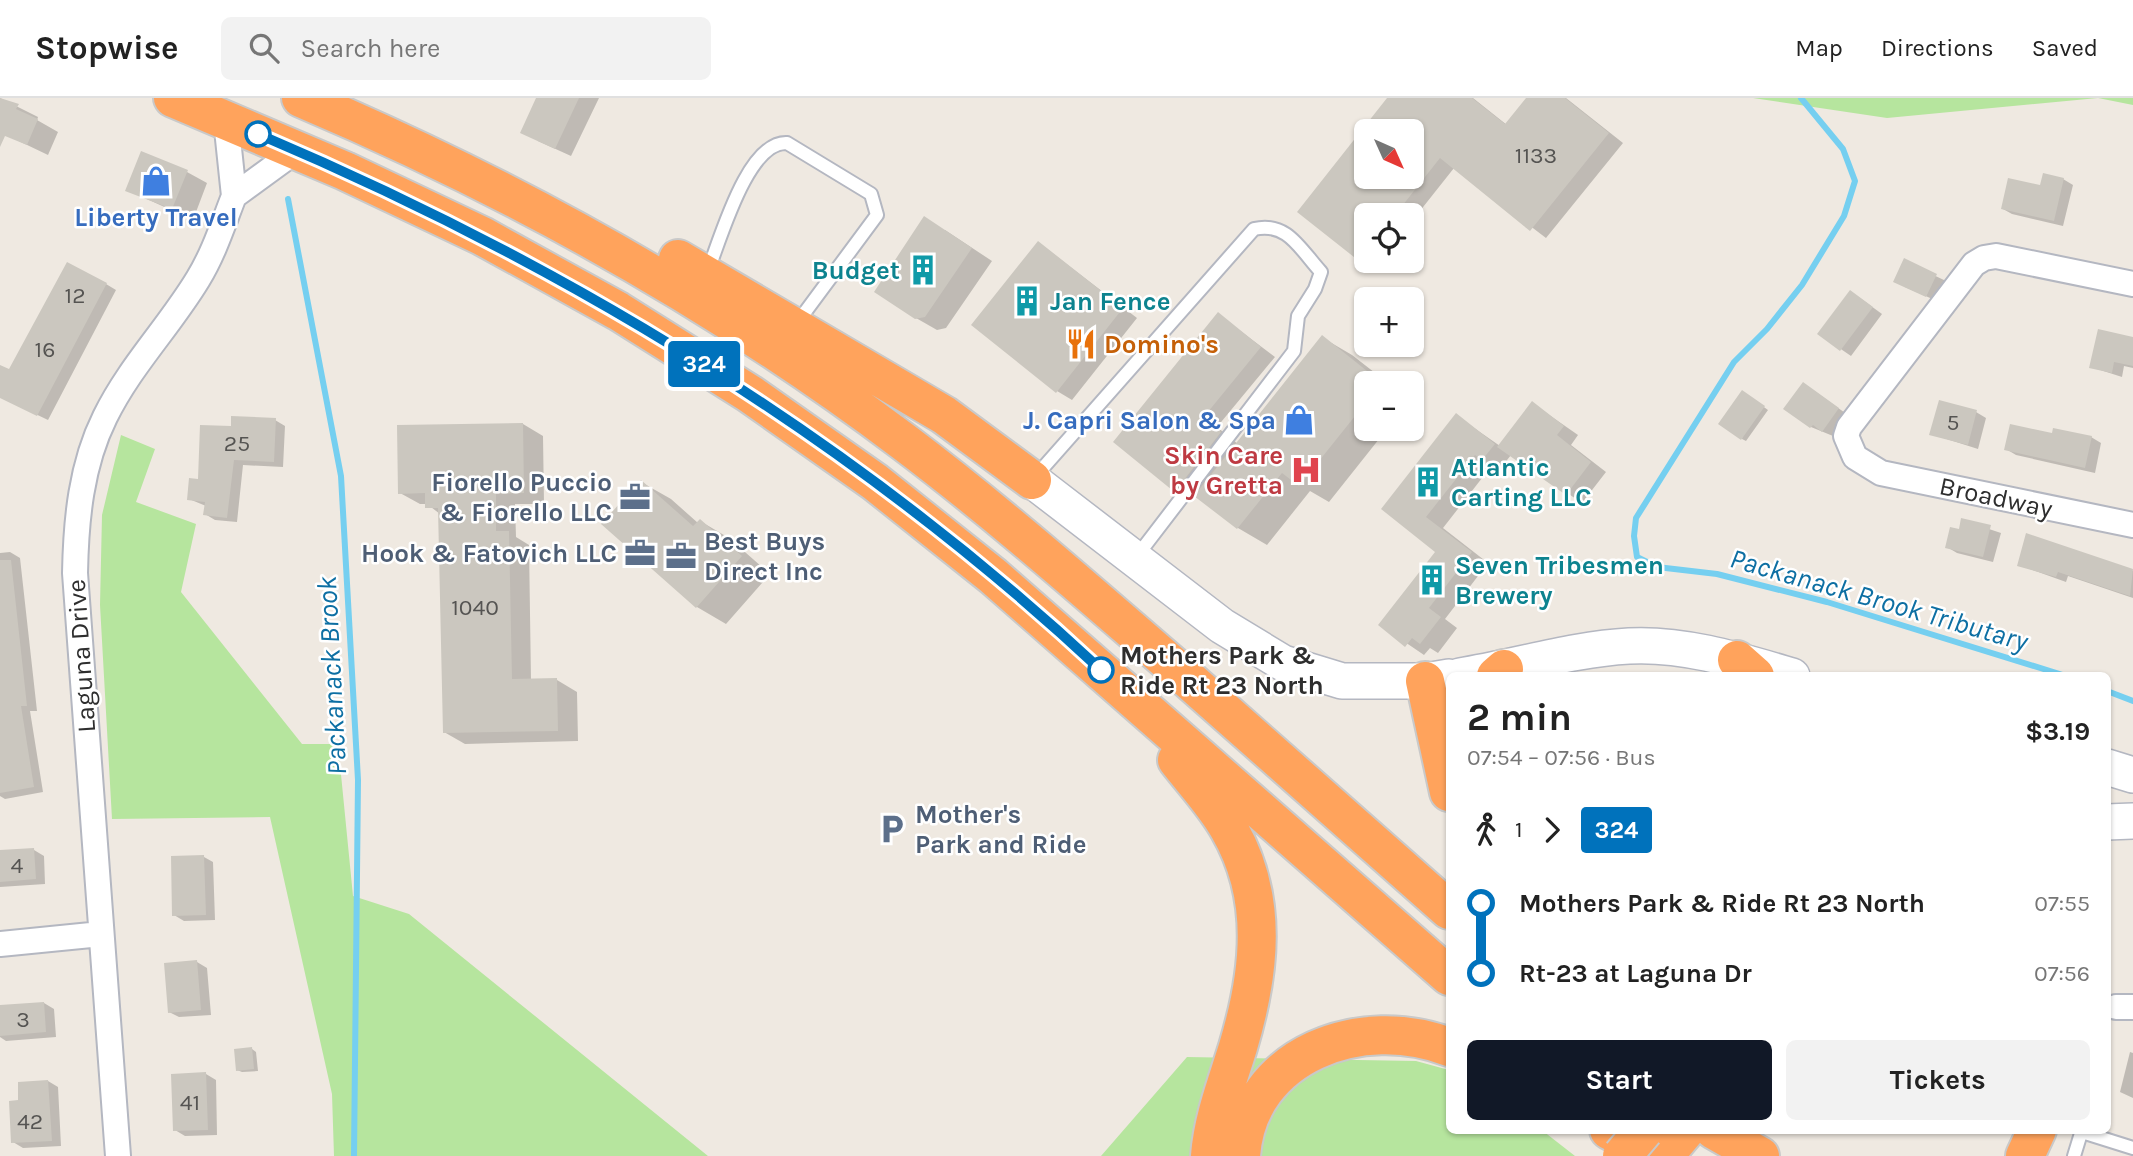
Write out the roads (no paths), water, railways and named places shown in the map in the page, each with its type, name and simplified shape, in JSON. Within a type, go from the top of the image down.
[{"type":"highway","points":[[173,98],[297,150],[433,212],[552,274],[739,387],[904,505],[1112,679],[1446,973]]},
{"type":"highway","points":[[301,98],[439,159],[578,231],[701,303],[904,442],[1027,539],[1446,907]]},
{"type":"highway","points":[[439,159],[517,182],[587,212],[706,275],[944,415],[1032,480]]},
{"type":"highway","points":[[1445,678],[1446,759]]},
{"type":"highway","points":[[1112,679],[1228,827],[1241,853],[1254,899],[1259,945],[1254,989],[1214,1126],[1210,1156]]},
{"type":"highway","points":[[1241,1156],[1250,1116],[1267,1085],[1301,1056],[1319,1046],[1361,1036],[1401,1035],[1446,1046]]},
{"type":"highway","points":[[1617,1134],[1642,1146],[1675,1134]]},
{"type":"highway","points":[[1705,1134],[1730,1156]]},
{"type":"highway","points":[[1721,1134],[1760,1156]]},
{"type":"highway","points":[[2025,1156],[2035,1134]]},
{"type":"main road","points":[[1032,480],[1223,626],[1283,663],[1342,681],[1445,678]]},
{"type":"main road","points":[[1500,672],[1631,646],[1662,648],[1769,672]]},
{"type":"main road","points":[[2111,768],[2133,775]]},
{"type":"main road","points":[[2111,822],[2133,821]]},
{"type":"street","name":"Laguna Drive","points":[[118,1156],[75,573],[76,528],[82,485],[94,444],[110,406],[123,382],[198,280],[234,196],[226,120]]},
{"type":"street","points":[[234,196],[297,150]]},
{"type":"street","name":"Broadway","points":[[2133,284],[1996,256],[1984,258],[1974,264],[1849,427],[1846,436],[1849,447],[1862,461],[1881,473],[2133,524]]},
{"type":"street","points":[[0,944],[101,934]]},
{"type":"lane","points":[[706,275],[744,180],[765,149],[776,143],[787,143],[871,194],[877,215],[794,326]]},
{"type":"lane","points":[[1032,480],[1254,229],[1269,225],[1283,231],[1321,272],[1315,289],[1298,316],[1294,351],[1134,559]]},
{"type":"lane","points":[[2074,1156],[2081,1134]]},
{"type":"lane","points":[[2091,1134],[2133,1148]]},
{"type":"waterway","name":"Packanack Brook Tributary","points":[[1801,98],[1843,149],[1855,181],[1844,216],[1802,285],[1767,329],[1734,362],[1636,518],[1634,536],[1637,557],[1657,567],[1717,574],[1827,602],[2053,672]]},
{"type":"waterway","name":"Packanack Brook","points":[[288,199],[341,476],[358,780],[354,1156]]},
{"type":"waterway","name":"Packanack Brook Tributary","points":[[2111,693],[2133,701]]},
{"type":"place","name":"Liberty Travel","points":[[156,181]]},
{"type":"place","name":"Budget","points":[[923,270]]},
{"type":"place","name":"Jan Fence","points":[[1027,301]]},
{"type":"place","name":"Domino's","points":[[1081,344]]},
{"type":"place","name":"J. Capri Salon & Spa","points":[[1299,420]]},
{"type":"place","name":"Skin Care by Gretta","points":[[1306,470]]},
{"type":"place","name":"Atlantic Carting LLC","points":[[1428,482]]},
{"type":"place","name":"Fiorello Puccio & Fiorello LLC","points":[[635,497]]},
{"type":"place","name":"Hook & Fatovich LLC","points":[[640,553]]},
{"type":"place","name":"Best Buys Direct Inc","points":[[681,556]]},
{"type":"place","name":"Seven Tribesmen Brewery","points":[[1432,580]]},
{"type":"place","name":"Mothers Park & Ride Rt 23 North","points":[[1101,670]]},
{"type":"place","name":"Mother's Park and Ride","points":[[892,829]]}]
